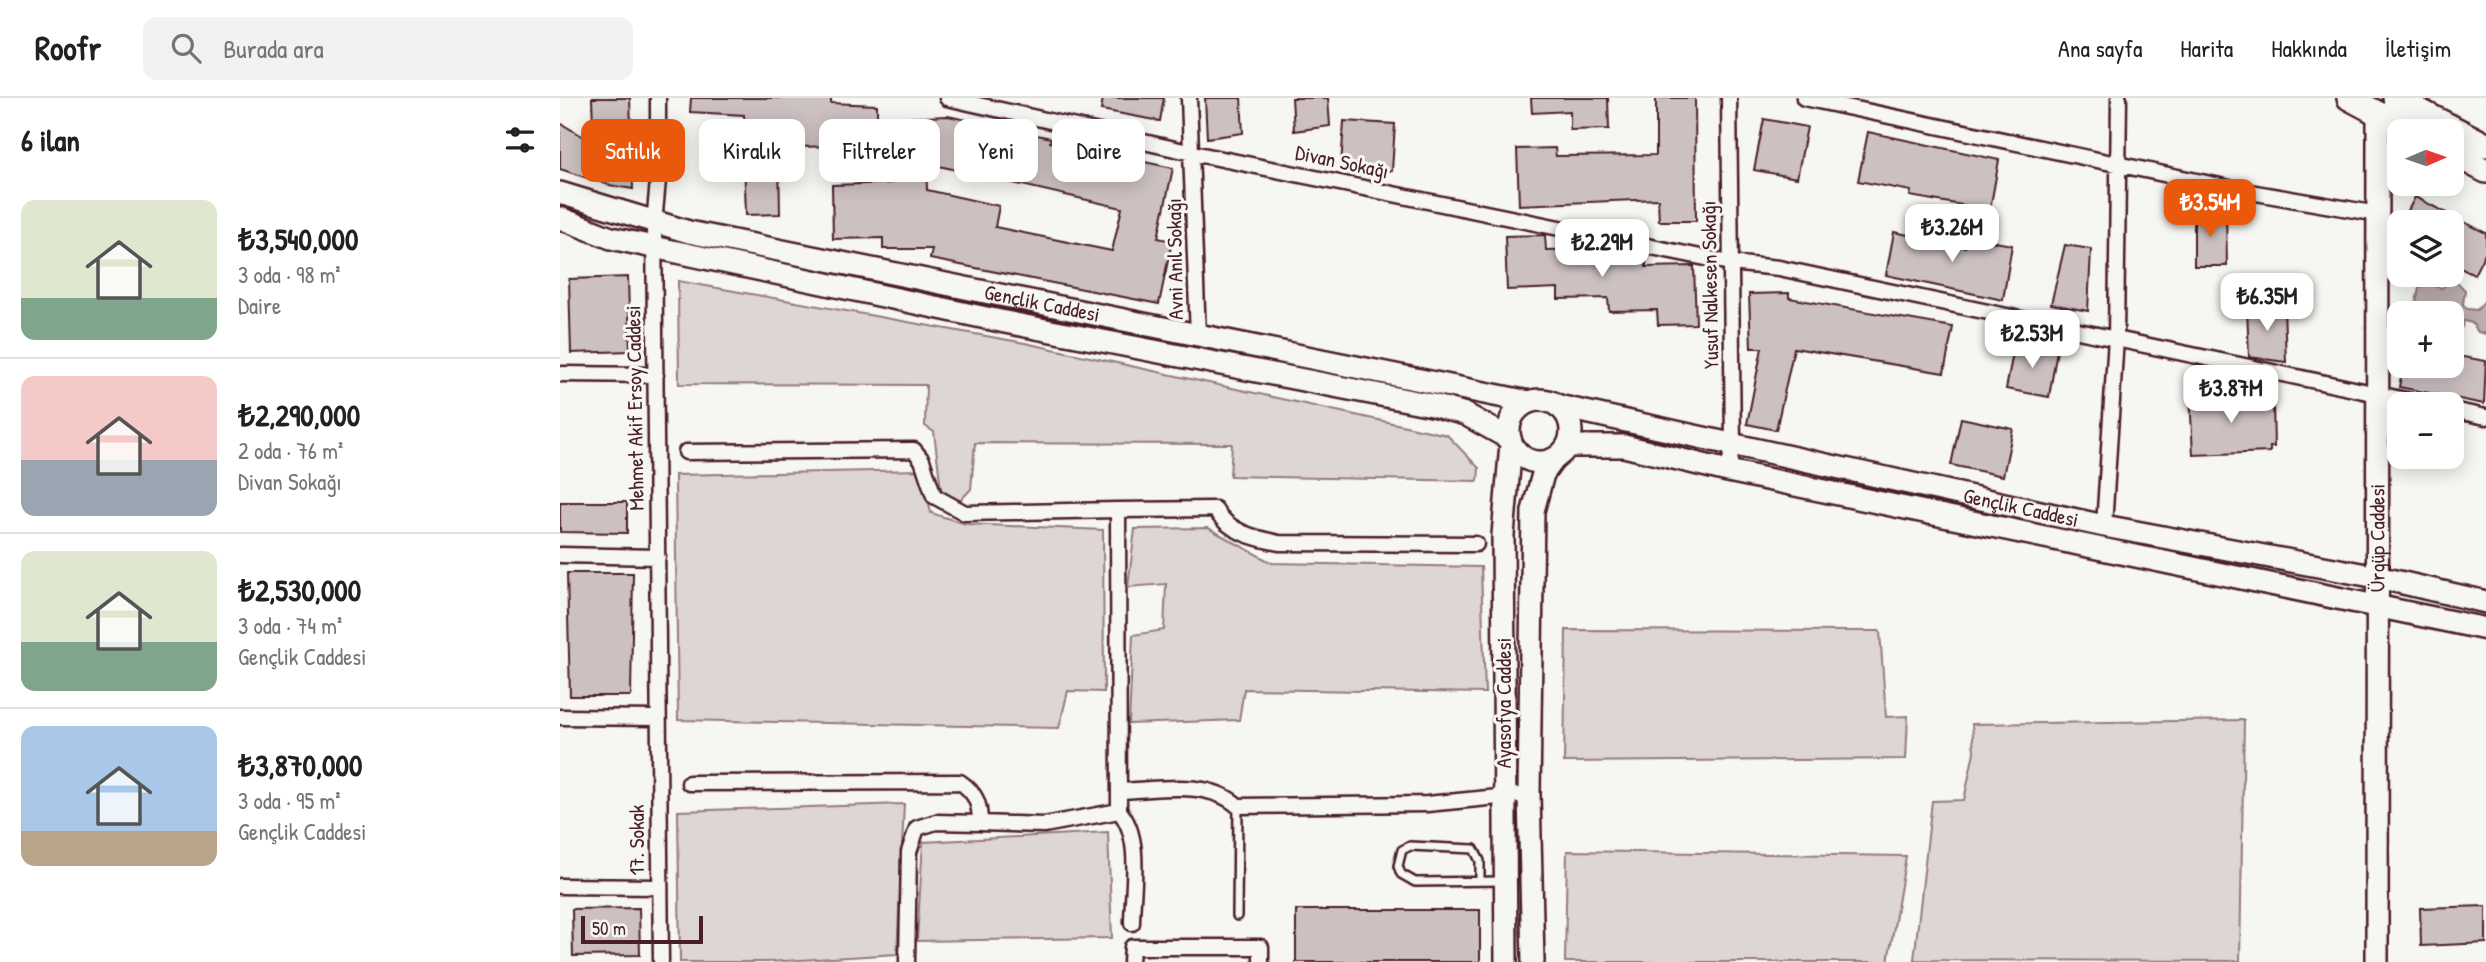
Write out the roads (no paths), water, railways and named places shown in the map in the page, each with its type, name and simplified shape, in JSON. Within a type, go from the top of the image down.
[{"type":"main road","points":[[2349,98],[2388,119]]},
{"type":"main road","points":[[2395,98],[2486,145]]},
{"type":"main road","points":[[2464,159],[2486,171]]},
{"type":"street","name":"Mehmet Akif Ersoy Caddesi","points":[[657,718],[654,224],[658,180],[658,98]]},
{"type":"street","name":"Divan Sokağı","points":[[947,98],[1193,153],[1730,263],[1779,268],[2387,396]]},
{"type":"street","name":"Avni Anıl Sokağı","points":[[1189,98],[1198,336]]},
{"type":"street","name":"Yusuf Nalkesen Sokağı","points":[[1728,471],[1733,445],[1729,98]]},
{"type":"street","points":[[1804,98],[2244,191],[2378,214]]},
{"type":"street","points":[[2104,526],[2116,338],[2119,98]]},
{"type":"street","name":"Ürgüp Caddesi","points":[[2377,962],[2378,114]]},
{"type":"street","name":"Gençlik Caddesi","points":[[560,193],[654,224],[1529,402]]},
{"type":"street","name":"Gençlik Caddesi","points":[[560,218],[611,238],[1005,322],[1432,405],[1465,414],[1511,441]]},
{"type":"street","points":[[560,374],[656,375]]},
{"type":"street","points":[[1529,402],[1549,402],[1558,406],[1570,424],[1561,452],[1534,462],[1525,459],[1511,441],[1513,415],[1529,402]]},
{"type":"street","name":"Gençlik Caddesi","points":[[1558,406],[2104,526],[2377,577],[2486,602]]},
{"type":"street","points":[[2464,412],[2486,417]]},
{"type":"street","name":"Ayasofya Caddesi","points":[[1506,962],[1503,535],[1511,441]]},
{"type":"street","name":"Gençlik Caddesi","points":[[1561,452],[1624,446],[1728,471],[2377,604],[2486,629]]},
{"type":"street","points":[[686,452],[915,450],[922,460],[934,496],[965,513],[1215,509],[1223,523],[1257,539],[1279,543],[1476,544]]},
{"type":"street","name":"Ayasofya Caddesi","points":[[1533,962],[1529,794],[1533,511],[1544,474],[1561,452]]},
{"type":"street","points":[[1118,510],[1119,811],[1128,821],[1133,846],[1132,923]]},
{"type":"street","points":[[560,555],[658,557]]},
{"type":"street","points":[[560,717],[657,718]]},
{"type":"street","name":"17. Sokak","points":[[657,718],[661,962]]},
{"type":"street","points":[[689,783],[960,782],[971,790],[980,806],[980,823]]},
{"type":"street","points":[[1120,791],[1195,789],[1225,795],[1238,806],[1427,804],[1529,794]]},
{"type":"street","points":[[907,962],[909,852],[917,828],[936,822],[1044,825],[1119,811]]},
{"type":"street","points":[[560,886],[658,887]]},
{"type":"street","points":[[1132,962],[1132,947],[1261,947],[1261,962]]},
{"type":"lane","points":[[1237,916],[1238,806]]},
{"type":"lane","points":[[1480,881],[1480,861],[1474,849],[1410,846],[1402,850],[1399,856],[1401,874],[1415,882],[1505,881]]}]
